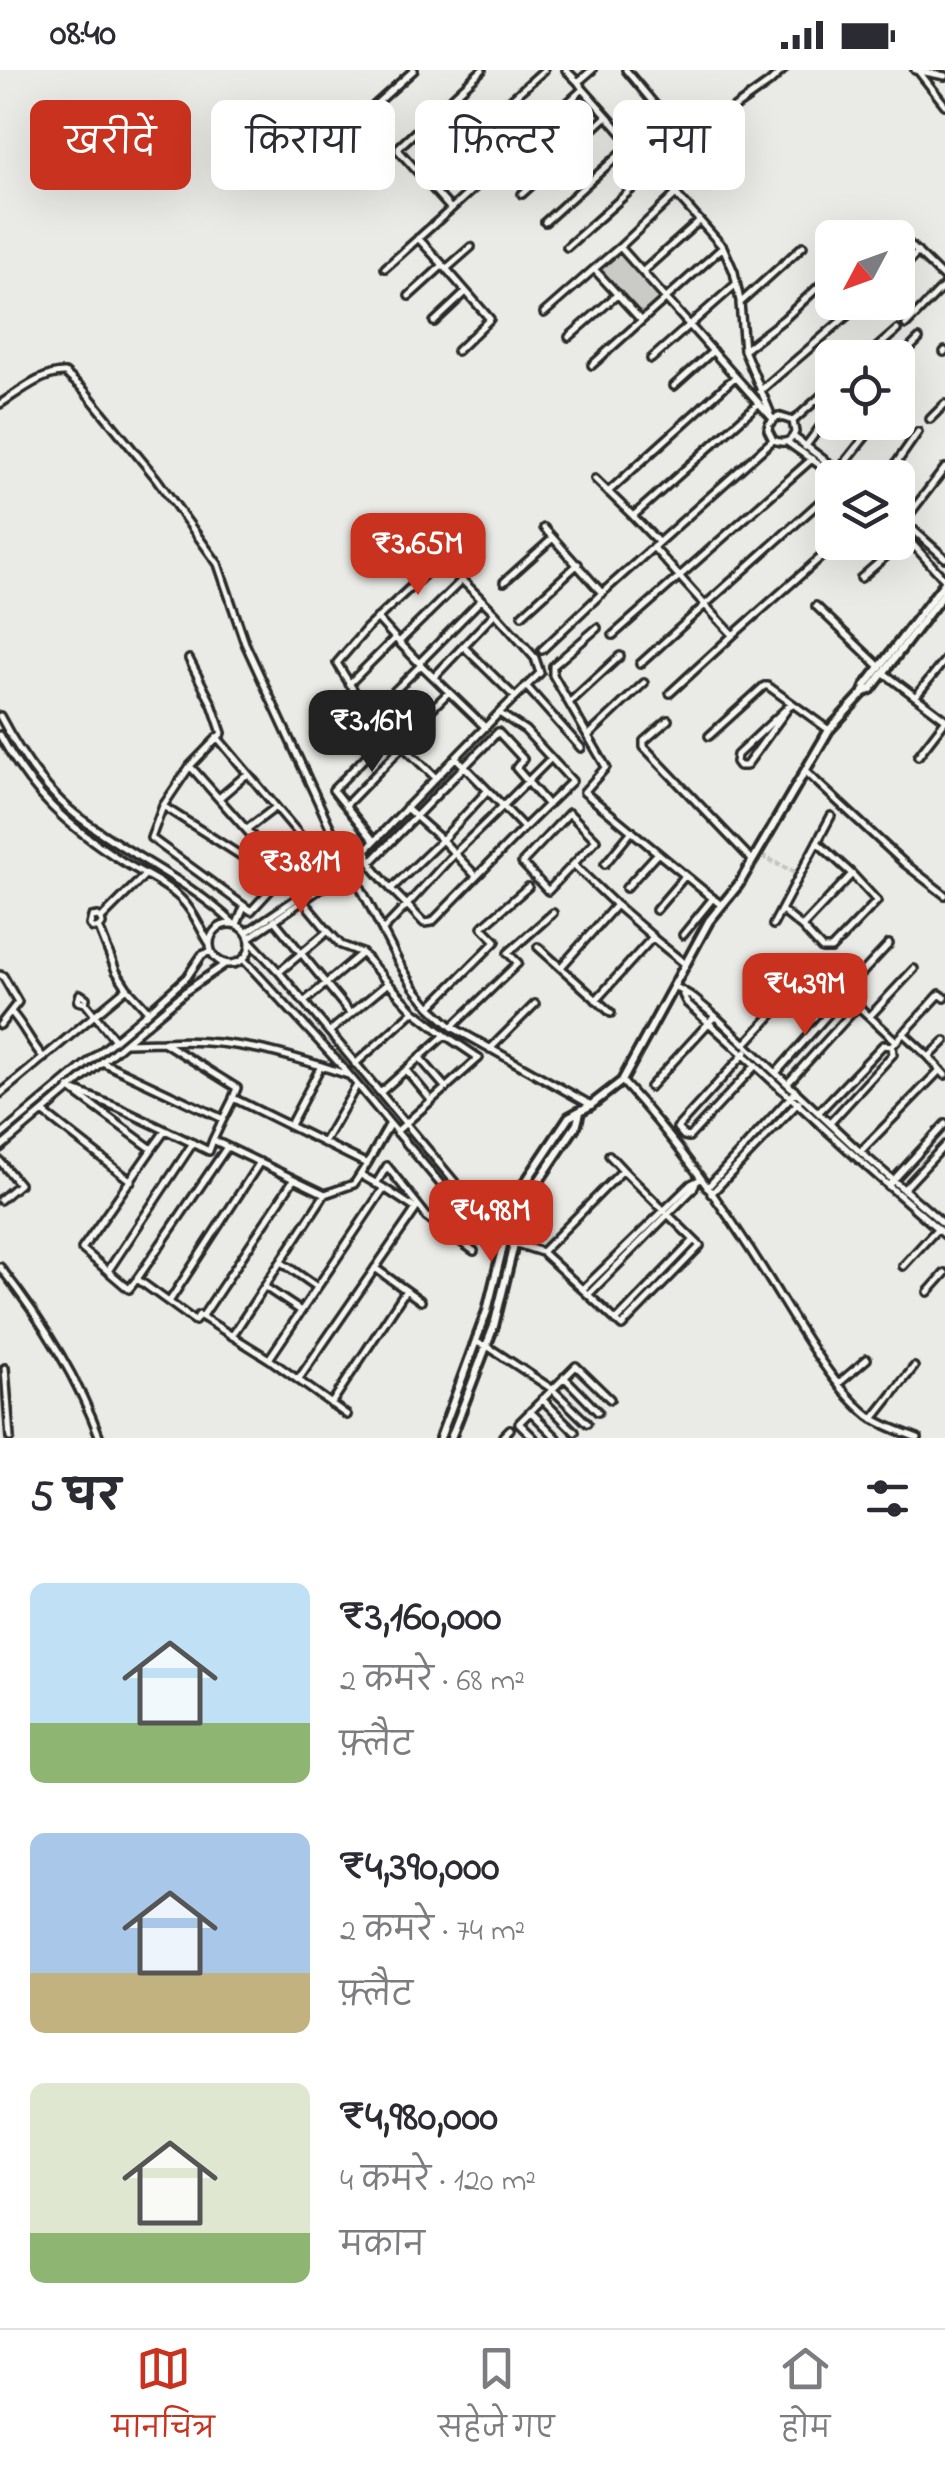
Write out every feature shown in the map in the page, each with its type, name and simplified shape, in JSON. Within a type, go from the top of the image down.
[{"type":"street","points":[[380,100],[414,70]]},
{"type":"street","points":[[450,100],[482,70]]},
{"type":"street","points":[[510,100],[544,70]]},
{"type":"street","points":[[566,70],[613,123]]},
{"type":"street","points":[[385,268],[581,86],[592,70]]},
{"type":"street","points":[[626,70],[651,100]]},
{"type":"street","points":[[744,100],[784,70]]},
{"type":"street","points":[[917,71],[945,76]]},
{"type":"street","points":[[917,71],[945,106]]},
{"type":"street","points":[[522,194],[607,116]]},
{"type":"street","points":[[415,132],[398,151],[415,169]]},
{"type":"street","points":[[546,222],[613,161]]},
{"type":"street","points":[[434,190],[451,209]]},
{"type":"street","points":[[567,247],[631,190]]},
{"type":"street","points":[[672,190],[723,247],[734,272],[744,350],[773,419]]},
{"type":"street","points":[[544,313],[676,194]]},
{"type":"street","points":[[642,272],[700,220]]},
{"type":"street","points":[[418,238],[490,319],[457,351]]},
{"type":"street","points":[[740,303],[803,246]]},
{"type":"street","points":[[409,296],[471,247]]},
{"type":"street","points":[[592,365],[723,247]]},
{"type":"street","points":[[620,248],[773,419]]},
{"type":"street","points":[[906,325],[945,282],[915,249]]},
{"type":"street","points":[[915,255],[918,252]]},
{"type":"street","points":[[594,269],[641,320]]},
{"type":"street","points":[[651,359],[736,284]]},
{"type":"street","points":[[744,350],[815,290]]},
{"type":"street","points":[[434,322],[466,292]]},
{"type":"street","points":[[569,338],[618,294]]},
{"type":"street","points":[[760,391],[842,320]]},
{"type":"street","points":[[885,340],[896,330]]},
{"type":"street","points":[[915,343],[919,339]]},
{"type":"street","points":[[674,386],[712,351]]},
{"type":"street","points":[[0,404],[62,371],[84,390],[156,478],[222,573],[245,643],[348,864],[412,986],[452,1027],[591,1105]]},
{"type":"street","points":[[608,492],[736,377]]},
{"type":"street","points":[[793,420],[815,401]]},
{"type":"street","points":[[633,516],[758,403]]},
{"type":"street","points":[[930,419],[945,404]]},
{"type":"street","points":[[773,440],[768,430],[773,419],[778,416],[793,420]]},
{"type":"street","points":[[786,442],[794,436],[793,420]]},
{"type":"street","points":[[899,460],[918,432]]},
{"type":"street","points":[[804,447],[815,433]]},
{"type":"street","points":[[794,436],[820,460]]},
{"type":"street","points":[[773,440],[786,442],[815,461]]},
{"type":"street","points":[[542,650],[773,440]]},
{"type":"street","points":[[612,635],[812,459]]},
{"type":"street","points":[[915,508],[945,468]]},
{"type":"street","points":[[596,479],[633,516],[732,636]]},
{"type":"street","points":[[640,664],[815,506]]},
{"type":"street","points":[[544,528],[602,593]]},
{"type":"street","points":[[915,532],[945,558]]},
{"type":"street","points":[[504,582],[553,538]]},
{"type":"street","points":[[440,1438],[487,1311],[500,1243],[521,1190],[569,1117],[622,1081],[709,921],[739,884],[828,730],[871,688],[945,581],[915,547]]},
{"type":"street","points":[[249,937],[366,850],[540,673],[536,658],[440,559],[336,663],[370,715],[436,778]]},
{"type":"street","points":[[670,693],[818,560]]},
{"type":"street","points":[[861,578],[882,560]]},
{"type":"street","points":[[522,616],[578,564]]},
{"type":"street","points":[[349,684],[462,580]]},
{"type":"street","points":[[882,670],[945,592]]},
{"type":"street","points":[[370,715],[482,600]]},
{"type":"street","points":[[816,606],[882,670],[945,720],[918,756]]},
{"type":"street","points":[[434,677],[495,613]]},
{"type":"street","points":[[377,618],[449,692],[520,754],[523,758],[516,768],[548,805]]},
{"type":"street","points":[[597,628],[553,666],[553,675],[606,768],[584,792],[721,905]]},
{"type":"street","points":[[464,646],[515,697]]},
{"type":"street","points":[[569,703],[620,656]]},
{"type":"street","points":[[189,659],[222,732],[190,766],[163,806],[151,838],[251,911],[286,873]]},
{"type":"street","points":[[916,696],[945,660]]},
{"type":"street","points":[[588,736],[644,684]]},
{"type":"street","points":[[526,686],[581,748]]},
{"type":"street","points":[[709,736],[760,687],[768,686],[828,730]]},
{"type":"street","points":[[345,805],[449,692]]},
{"type":"street","points":[[791,704],[746,766],[746,759],[736,754],[791,704]]},
{"type":"street","points":[[366,850],[391,888],[424,924],[429,924],[572,781],[525,730],[498,713]]},
{"type":"street","points":[[0,716],[8,750],[28,781],[83,836],[185,902],[218,961],[225,964]]},
{"type":"street","points":[[668,720],[644,741],[644,747],[752,860]]},
{"type":"street","points":[[371,862],[498,732]]},
{"type":"street","points":[[2,733],[55,796],[131,852],[196,891],[249,937],[494,1229],[500,1243]]},
{"type":"street","points":[[374,840],[332,790],[389,733]]},
{"type":"street","points":[[217,738],[303,838],[276,861]]},
{"type":"street","points":[[8,750],[22,754]]},
{"type":"street","points":[[456,758],[524,828]]},
{"type":"street","points":[[383,930],[550,758]]},
{"type":"street","points":[[190,766],[276,861],[341,945],[362,953],[414,1010],[480,1058],[396,1132]]},
{"type":"street","points":[[804,770],[904,863],[945,894]]},
{"type":"street","points":[[219,798],[248,774]]},
{"type":"street","points":[[391,888],[487,791]]},
{"type":"street","points":[[163,806],[279,880]]},
{"type":"street","points":[[248,830],[277,806]]},
{"type":"street","points":[[406,808],[476,876]]},
{"type":"street","points":[[569,813],[596,840],[574,866],[548,891],[522,863],[569,813]]},
{"type":"street","points":[[774,925],[832,816]]},
{"type":"street","points":[[605,864],[632,831]]},
{"type":"street","points":[[781,910],[822,949],[831,950],[877,901],[817,842]]},
{"type":"street","points":[[124,863],[131,852]]},
{"type":"street","points":[[626,888],[658,852]]},
{"type":"street","points":[[574,866],[685,964]]},
{"type":"street","points":[[802,927],[852,874]]},
{"type":"street","points":[[99,928],[102,919],[144,876]]},
{"type":"street","points":[[656,910],[685,876]]},
{"type":"street","points":[[430,1008],[496,941],[482,927],[528,887]]},
{"type":"street","points":[[249,937],[305,897]]},
{"type":"street","points":[[683,935],[712,898]]},
{"type":"street","points":[[561,968],[616,904]]},
{"type":"street","points":[[235,924],[244,907]]},
{"type":"street","points":[[452,1027],[518,963],[508,953],[554,913]]},
{"type":"street","points":[[99,928],[91,927],[89,921],[94,916],[102,919]]},
{"type":"street","points":[[274,920],[351,1014]]},
{"type":"street","points":[[0,1148],[102,1062],[148,1012],[188,977],[210,948],[214,931],[235,924]]},
{"type":"street","points":[[99,928],[126,988],[154,1018]]},
{"type":"street","points":[[279,972],[328,931]]},
{"type":"street","points":[[0,1136],[204,976],[225,964],[244,960],[250,948],[249,937]]},
{"type":"street","points":[[596,1000],[653,938]]},
{"type":"street","points":[[771,1080],[889,944]]},
{"type":"street","points":[[538,947],[611,1013]]},
{"type":"street","points":[[304,1002],[362,953]]},
{"type":"street","points":[[244,960],[338,1063],[486,1238],[500,1243]]},
{"type":"street","points":[[756,1066],[689,1137],[681,1134],[678,1128],[814,969]]},
{"type":"street","points":[[870,1016],[914,969]]},
{"type":"street","points":[[0,975],[18,1002],[0,1025]]},
{"type":"street","points":[[329,1032],[388,982]]},
{"type":"street","points":[[673,986],[691,996],[748,1045],[819,1112],[827,1126],[941,1227],[945,1235]]},
{"type":"street","points":[[0,1094],[126,988]]},
{"type":"street","points":[[682,992],[708,1023],[790,1098],[861,1151],[891,1182]]},
{"type":"street","points":[[846,994],[894,1044]]},
{"type":"street","points":[[827,1126],[893,1054],[894,1044],[903,1032],[940,994],[945,998]]},
{"type":"street","points":[[85,1003],[120,1043]]},
{"type":"street","points":[[490,1049],[535,1004]]},
{"type":"street","points":[[788,1083],[858,1006]]},
{"type":"street","points":[[355,1064],[414,1010]]},
{"type":"street","points":[[11,1012],[44,1058]]},
{"type":"street","points":[[650,1088],[715,1016]]},
{"type":"street","points":[[861,1151],[942,1073],[903,1032]]},
{"type":"street","points":[[380,1093],[445,1035]]},
{"type":"street","points":[[120,1043],[196,1039],[252,1046],[348,1075]]},
{"type":"street","points":[[929,1057],[945,1041]]},
{"type":"street","points":[[70,1088],[209,1151],[237,1088],[163,1042]]},
{"type":"street","points":[[819,1112],[883,1045],[894,1044]]},
{"type":"street","points":[[338,1063],[348,1055]]},
{"type":"street","points":[[420,1058],[446,1088]]},
{"type":"street","points":[[102,1062],[222,1119]]},
{"type":"street","points":[[290,1126],[321,1066]]},
{"type":"street","points":[[406,1070],[431,1100]]},
{"type":"street","points":[[622,1081],[709,1191],[838,1384],[872,1418],[918,1438]]},
{"type":"street","points":[[324,1142],[357,1085]]},
{"type":"street","points":[[70,1088],[152,1149]]},
{"type":"street","points":[[709,1191],[796,1091]]},
{"type":"street","points":[[233,1098],[367,1164]]},
{"type":"street","points":[[709,1191],[803,1098]]},
{"type":"street","points":[[452,1438],[487,1347],[518,1228],[534,1188],[577,1124],[580,1111]]},
{"type":"street","points":[[43,1112],[131,1180]]},
{"type":"street","points":[[891,1182],[945,1124]]},
{"type":"street","points":[[232,1336],[325,1194],[354,1184],[390,1125]]},
{"type":"street","points":[[165,1130],[82,1250],[129,1289],[227,1147]]},
{"type":"street","points":[[213,1140],[325,1194]]},
{"type":"street","points":[[108,1271],[193,1143]]},
{"type":"street","points":[[902,1192],[945,1145]]},
{"type":"street","points":[[514,1242],[542,1252],[622,1326],[700,1246],[609,1154]]},
{"type":"street","points":[[0,1161],[20,1184],[0,1200]]},
{"type":"street","points":[[168,1302],[260,1162]]},
{"type":"street","points":[[376,1184],[387,1166],[428,1218]]},
{"type":"street","points":[[542,1252],[624,1171]]},
{"type":"street","points":[[360,1174],[474,1251]]},
{"type":"street","points":[[138,1279],[195,1321],[294,1179]]},
{"type":"street","points":[[586,1292],[698,1181]]},
{"type":"street","points":[[268,1359],[384,1188]]},
{"type":"street","points":[[298,1380],[416,1209]]},
{"type":"street","points":[[903,1266],[941,1227]]},
{"type":"street","points":[[281,1262],[317,1287]]},
{"type":"street","points":[[0,1267],[58,1350],[100,1438]]},
{"type":"street","points":[[376,1268],[421,1301]]},
{"type":"street","points":[[928,1292],[945,1273]]},
{"type":"street","points":[[265,1287],[301,1310]]},
{"type":"street","points":[[331,1404],[406,1290]]},
{"type":"street","points":[[202,1316],[347,1414]]},
{"type":"street","points":[[476,1342],[552,1389],[586,1423]]},
{"type":"street","points":[[838,1384],[867,1360]]},
{"type":"street","points":[[534,1438],[519,1423],[576,1366],[610,1399]]},
{"type":"street","points":[[872,1418],[914,1367]]},
{"type":"street","points":[[5,1368],[10,1438]]},
{"type":"street","points":[[564,1377],[598,1412]]},
{"type":"street","points":[[542,1400],[575,1432]]},
{"type":"street","points":[[530,1412],[557,1438]]},
{"type":"street","points":[[505,1438],[510,1429]]},
{"type":"shaded area","points":[[619,251],[661,298],[642,316],[600,269]]},
{"type":"tunnel","points":[[756,853],[800,875]]}]
